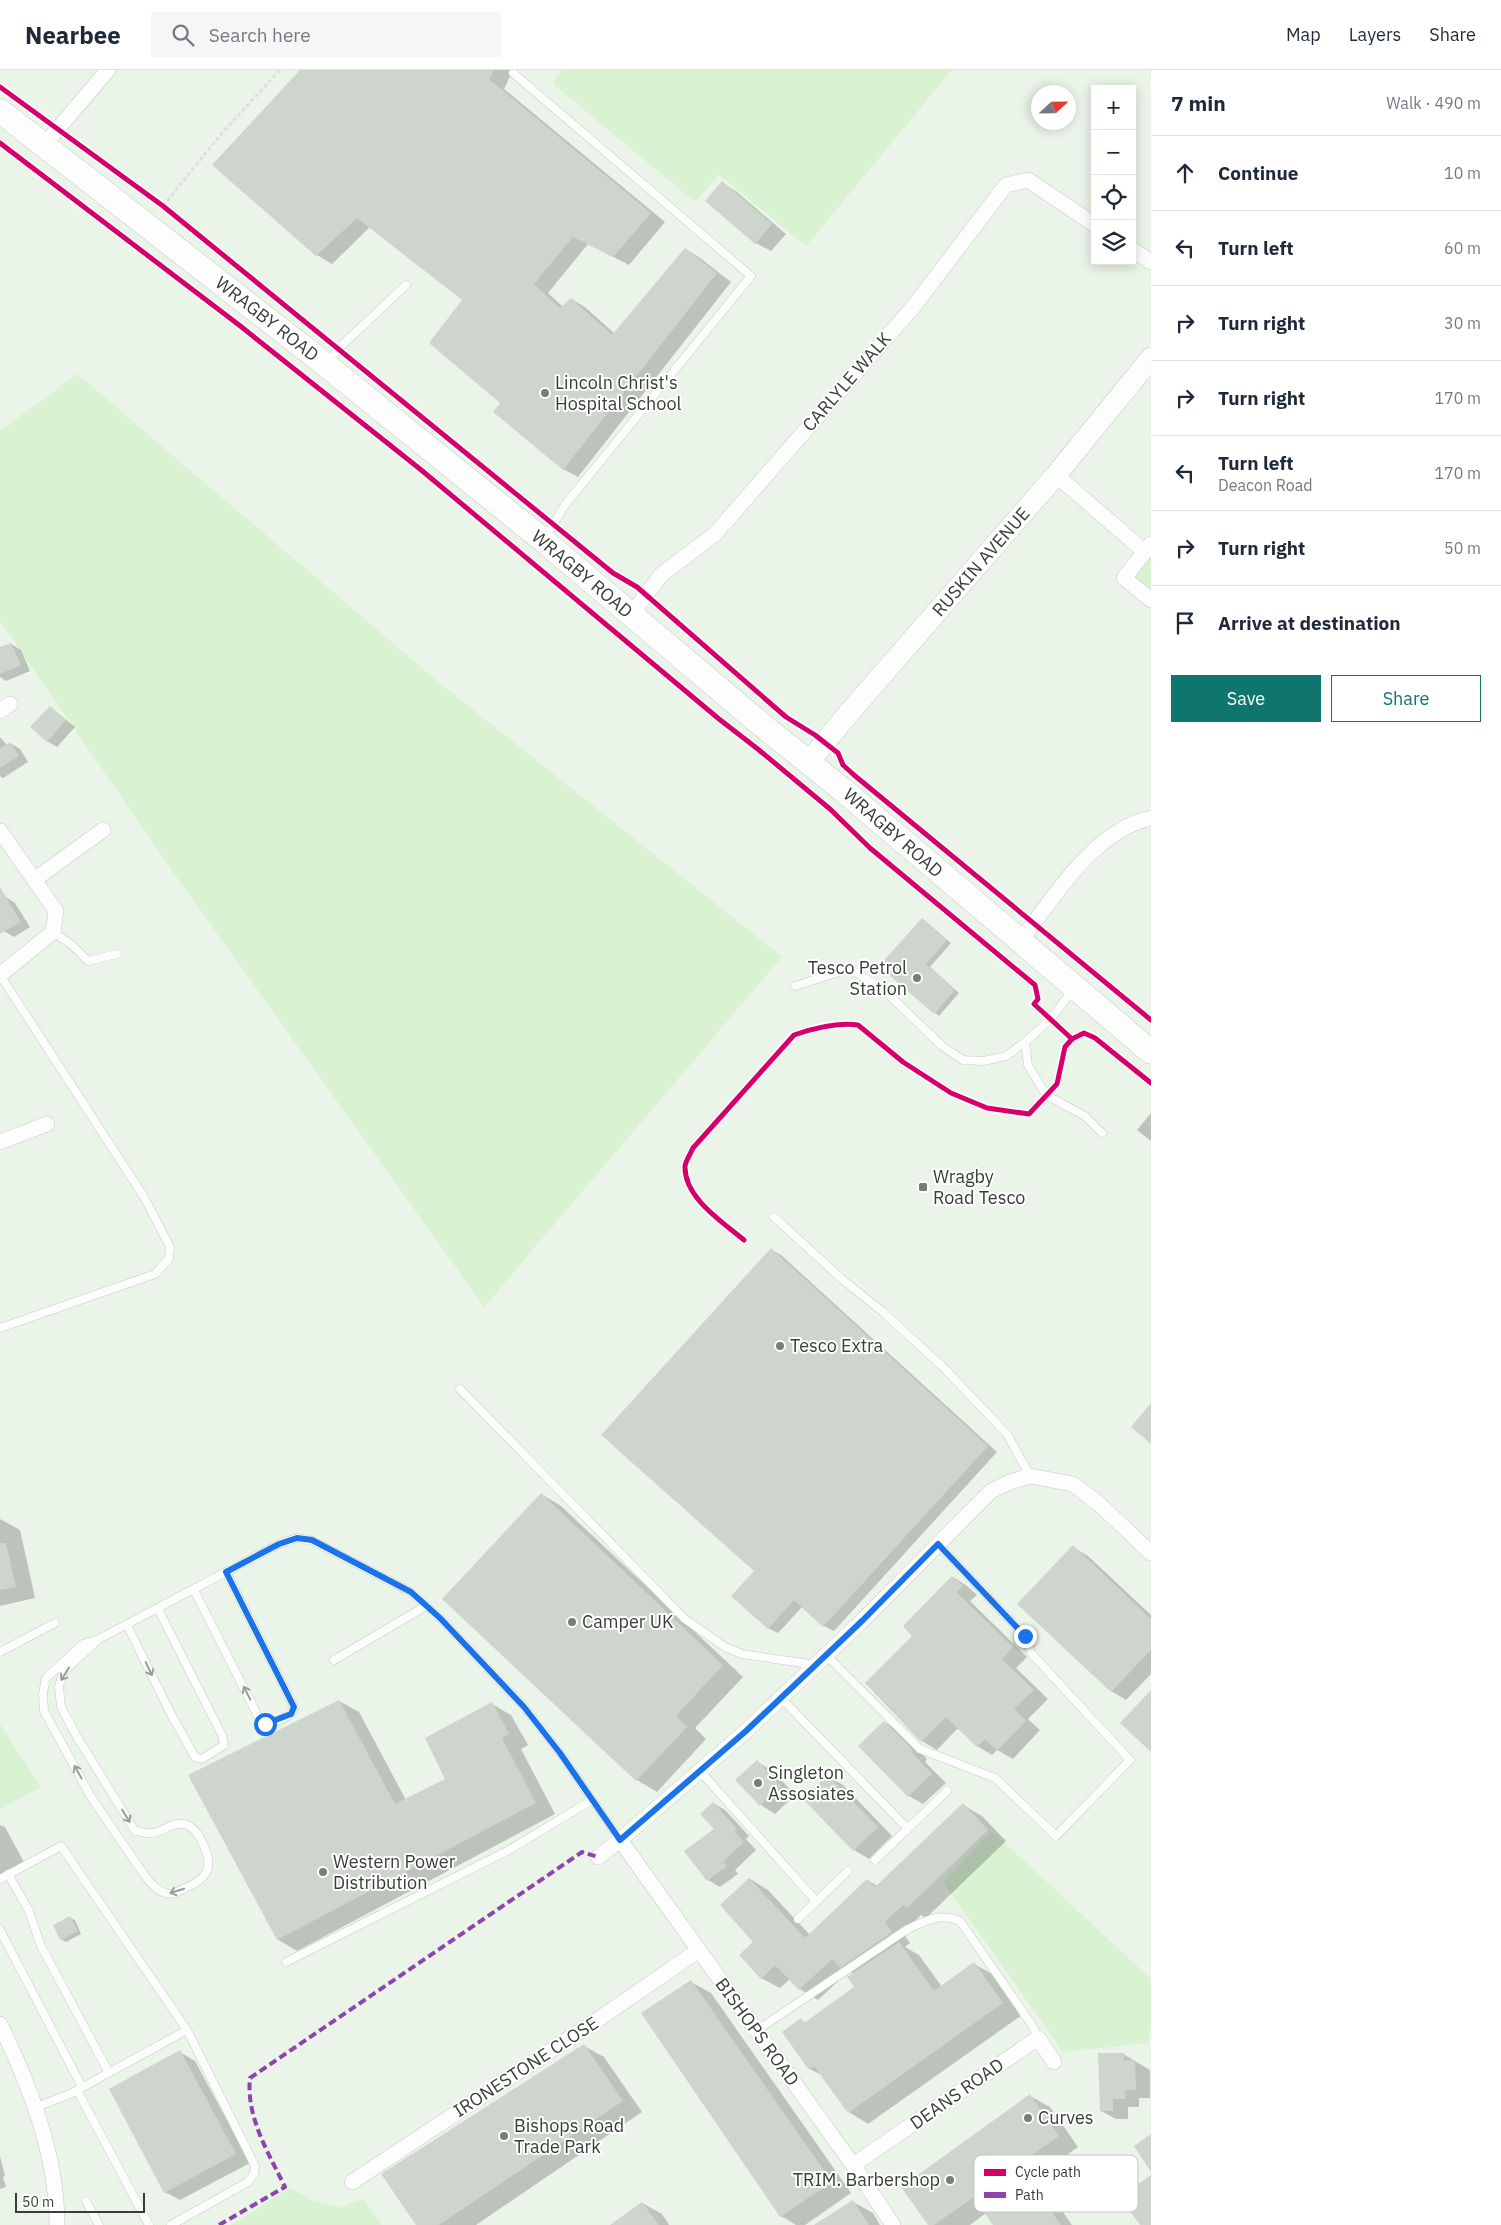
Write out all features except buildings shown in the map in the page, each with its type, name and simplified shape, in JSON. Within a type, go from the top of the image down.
[{"type":"main road","name":"WRAGBY ROAD","points":[[0,111],[45,144],[326,365],[543,540],[808,763],[843,790],[1151,1052]]},
{"type":"main road","name":"RUSKIN AVENUE","points":[[808,763],[848,714],[1056,475],[1151,358]]},
{"type":"street","points":[[45,144],[108,70]]},
{"type":"street","name":"CARLYLE WALK","points":[[631,615],[661,575],[715,534],[914,306],[1006,184],[1028,180],[1091,222]]},
{"type":"street","points":[[1136,253],[1151,262]]},
{"type":"street","points":[[1056,475],[1148,548],[1124,578],[1151,600]]},
{"type":"street","points":[[1020,942],[1063,883],[1105,840],[1141,820],[1151,818]]},
{"type":"street","points":[[34,880],[103,830]]},
{"type":"street","points":[[0,831],[56,911],[53,932],[0,975]]},
{"type":"street","points":[[0,1142],[47,1124]]},
{"type":"street","points":[[598,1856],[620,1840],[700,1771],[781,1698],[991,1491],[1010,1482],[1030,1476],[1073,1484],[1098,1503],[1151,1553]]},
{"type":"street","name":"BISHOPS ROAD","points":[[620,1840],[853,2165],[893,2225]]},
{"type":"street","name":"IRONESTONE CLOSE","points":[[352,2182],[604,2016],[698,1950]]},
{"type":"street","points":[[0,2024],[20,2065],[44,2138],[57,2197],[57,2225]]},
{"type":"street","points":[[1038,2038],[1054,2062]]},
{"type":"street","name":"DEANS ROAD","points":[[853,2165],[1038,2038]]},
{"type":"lane","points":[[513,74],[751,276],[565,505],[543,540]]},
{"type":"lane","points":[[326,365],[339,348],[406,285]]},
{"type":"lane","points":[[53,932],[72,945],[88,961],[117,954]]},
{"type":"lane","points":[[795,986],[845,970],[857,973],[884,990],[942,1046],[963,1060],[983,1061],[1006,1056],[1026,1042],[1051,1019],[1074,988]]},
{"type":"lane","points":[[0,975],[144,1197],[170,1247],[169,1259],[155,1274],[0,1328]]},
{"type":"lane","points":[[1026,1042],[1028,1065],[1046,1095],[1085,1116],[1102,1133]]},
{"type":"lane","points":[[774,1217],[943,1367],[1007,1434],[1030,1476]]},
{"type":"lane","points":[[460,1389],[685,1619],[726,1647],[742,1654],[821,1660],[920,1749],[995,1778],[1056,1836],[1130,1760],[1031,1653],[1025,1636],[938,1544]]},
{"type":"lane","points":[[99,1639],[64,1672],[59,1687],[61,1707],[76,1735],[136,1830],[151,1834],[173,1824],[186,1824],[196,1832],[201,1840],[209,1859],[205,1875],[195,1884],[173,1894],[166,1893],[155,1888],[145,1876],[91,1797],[44,1711],[42,1693],[46,1678],[83,1644],[99,1639],[279,1544],[297,1538],[312,1540],[411,1592],[426,1606],[524,1707],[620,1840]]},
{"type":"lane","points":[[194,1590],[262,1722],[270,1724],[291,1714],[294,1707],[226,1572]]},
{"type":"lane","points":[[334,1660],[426,1606]]},
{"type":"lane","points":[[127,1625],[193,1753],[198,1759],[213,1754],[224,1745],[222,1735],[158,1609]]},
{"type":"lane","points":[[0,1652],[55,1623]]},
{"type":"lane","points":[[781,1698],[908,1829]]},
{"type":"lane","points":[[700,1771],[816,1901]]},
{"type":"lane","points":[[875,1860],[947,1791]]},
{"type":"lane","points":[[286,1962],[509,1850],[592,1800]]},
{"type":"lane","points":[[0,1879],[61,1846],[188,2030],[255,2166],[254,2174],[248,2182],[171,2225]]},
{"type":"lane","points":[[798,1918],[848,1871]]},
{"type":"lane","points":[[8,1874],[29,1911],[41,1946],[109,2073]]},
{"type":"lane","points":[[756,2031],[906,1930],[931,1918],[949,1916],[960,1922],[1032,2025],[1038,2038]]},
{"type":"lane","points":[[0,1930],[149,2225]]},
{"type":"lane","points":[[34,2108],[79,2089],[188,2030]]},
{"type":"lane","points":[[86,2201],[99,2225]]},
{"type":"path","points":[[147,225],[222,133],[280,70]]},
{"type":"path","points":[[155,200],[170,212]]},
{"type":"green space","points":[[562,70],[952,70],[806,246],[719,175],[695,202],[552,83]]},
{"type":"green space","points":[[77,374],[436,680],[782,957],[484,1307],[173,872],[0,621],[0,431]]},
{"type":"green space","points":[[1151,544],[1151,600],[1124,578]]},
{"type":"green space","points":[[0,1724],[41,1787],[0,1809]]},
{"type":"green space","points":[[992,1831],[1151,1979],[1151,2023],[1148,2043],[1063,2052],[943,1882]]},
{"type":"green space","points":[[290,2188],[313,2201],[339,2207],[364,2199],[382,2225],[231,2225]]},
{"type":"marked path","points":[[219,2225],[285,2187],[265,2147],[255,2120],[251,2107],[250,2078],[582,1852],[598,1857]]},
{"type":"cycle path","points":[[0,87],[163,206],[613,573],[637,587],[786,717],[815,735],[838,753],[843,765],[854,775],[1151,1020]]},
{"type":"cycle path","points":[[0,143],[239,325],[420,469],[719,719],[830,809],[870,848],[1035,985],[1038,999],[1034,1004],[1072,1039]]},
{"type":"cycle path","points":[[744,1240],[698,1199],[686,1178],[685,1166],[693,1148],[794,1035],[826,1026],[858,1025],[903,1062],[951,1093],[987,1108],[1029,1114],[1057,1084],[1065,1047],[1072,1039],[1084,1033],[1095,1038],[1151,1083]]},
{"type":"place","name":"Lincoln Christ's Hospital School","points":[[545,393]]},
{"type":"place","name":"Tesco Petrol Station","points":[[917,978]]},
{"type":"place","name":"Wragby Road Tesco","points":[[923,1187]]},
{"type":"place","name":"Tesco Extra","points":[[780,1346]]},
{"type":"place","name":"Camper UK","points":[[572,1622]]},
{"type":"place","name":"Singleton Assosiates","points":[[758,1783]]},
{"type":"place","name":"Western Power Distribution","points":[[323,1872]]},
{"type":"place","name":"Curves","points":[[1028,2118]]},
{"type":"place","name":"Bishops Road Trade Park","points":[[504,2136]]},
{"type":"place","name":"TRIM. Barbershop","points":[[950,2180]]},
{"type":"route","points":[[265,1724],[270,1724],[291,1714],[294,1711],[294,1707],[287,1689],[226,1572],[279,1544],[297,1538],[312,1540],[411,1592],[440,1618],[524,1707],[560,1753],[620,1840],[746,1731],[863,1620],[938,1544],[1025,1636]]}]
